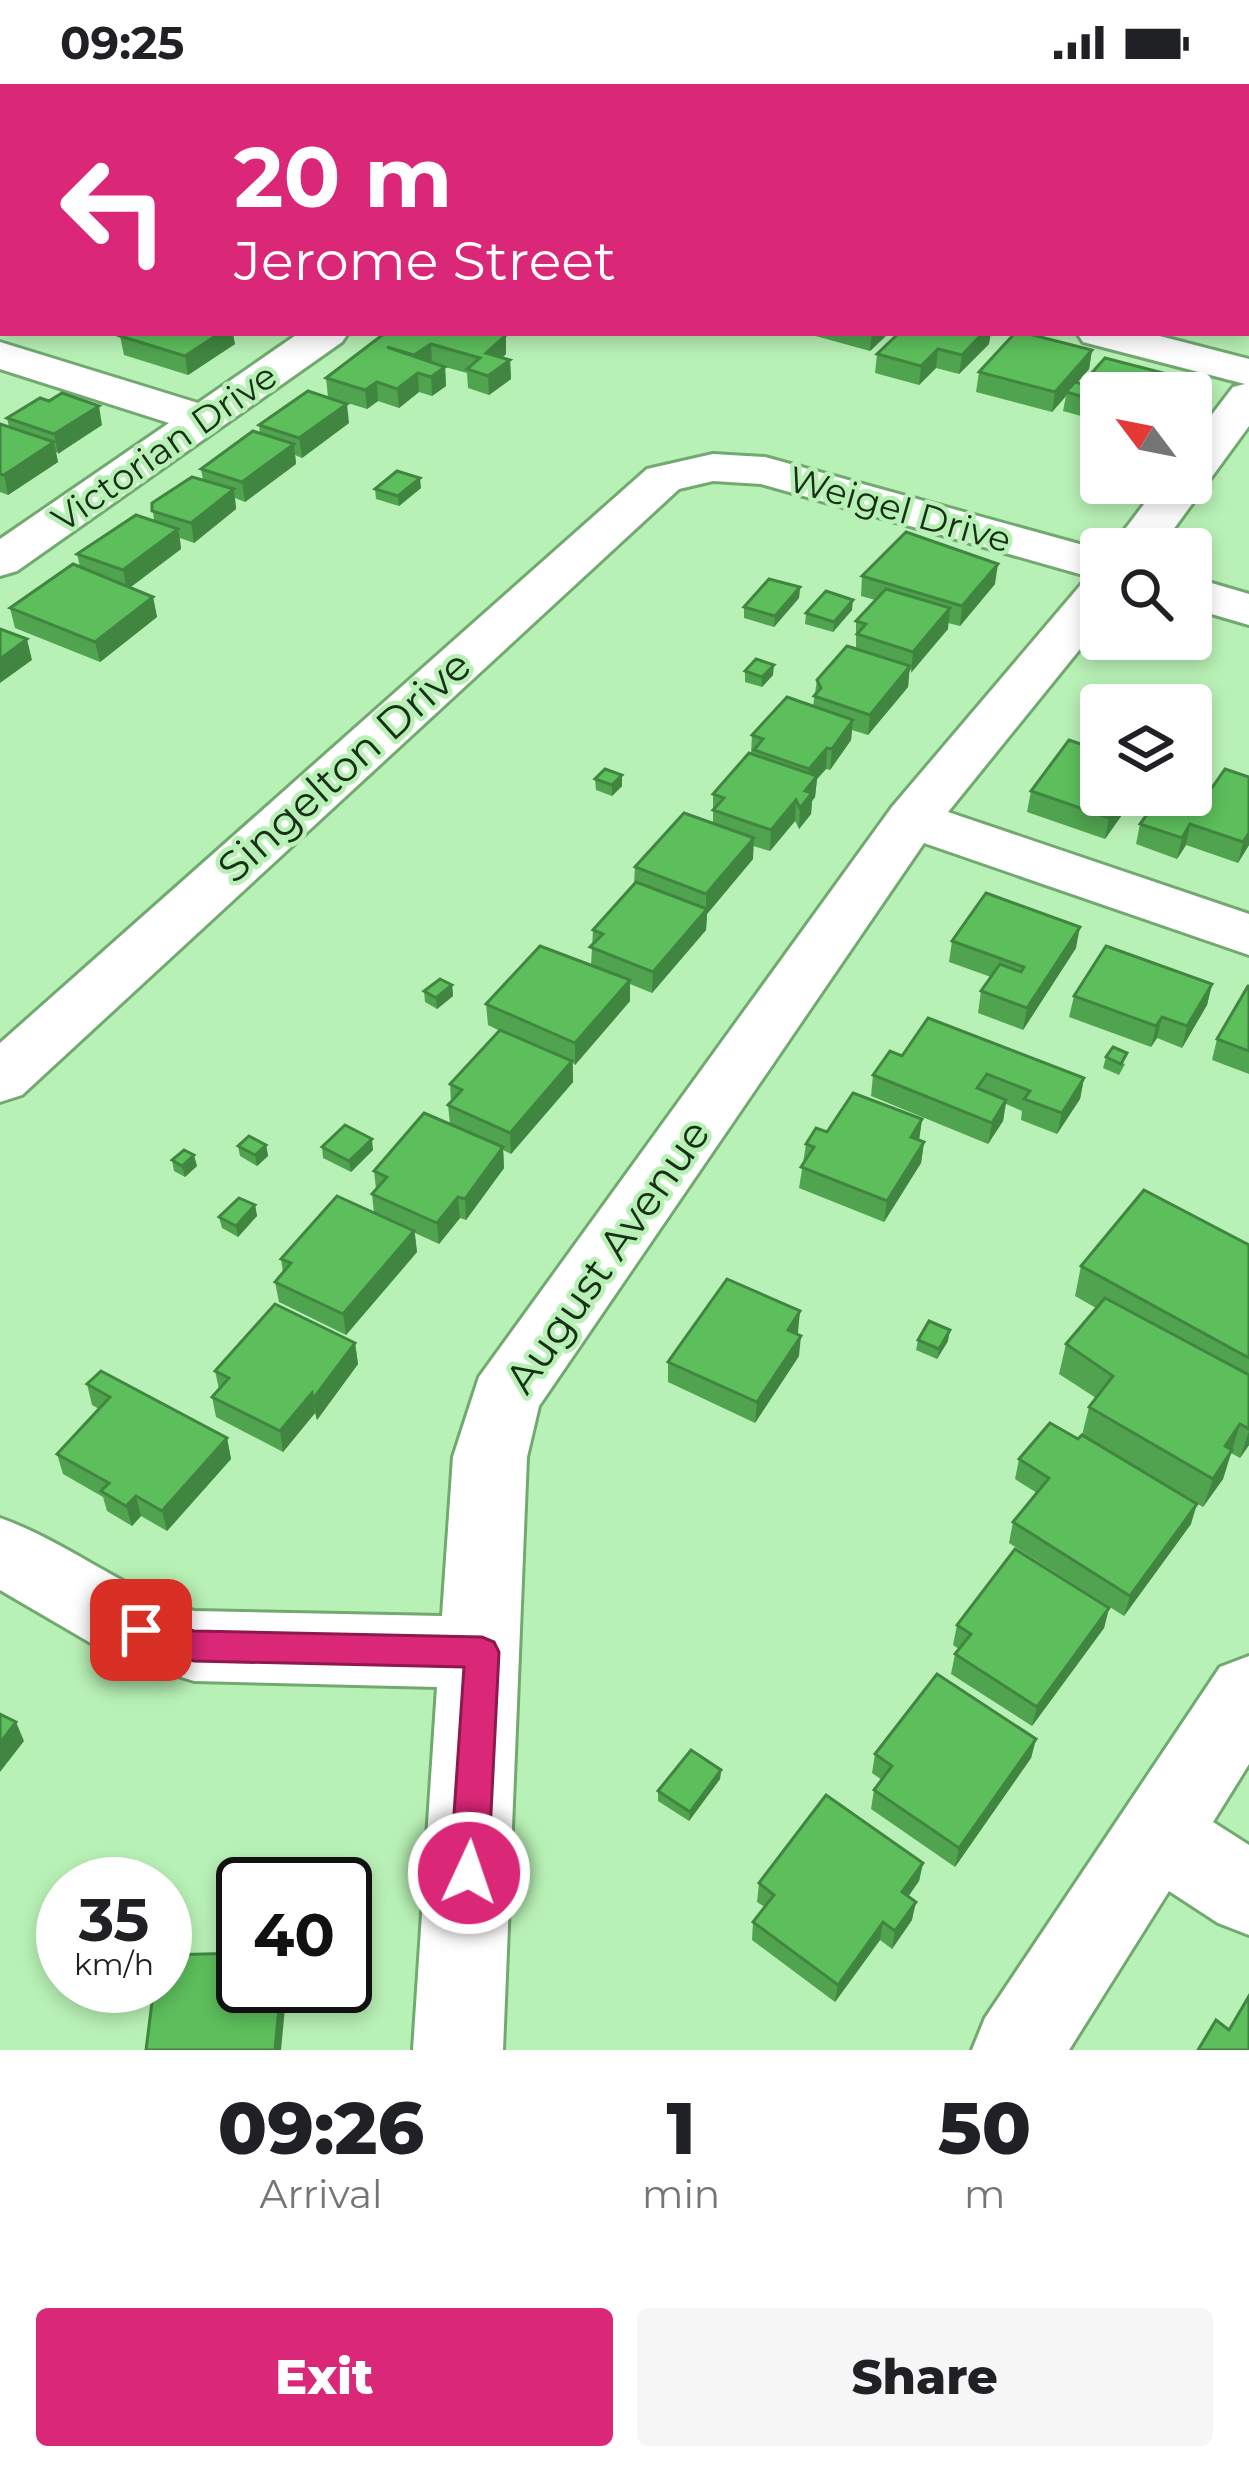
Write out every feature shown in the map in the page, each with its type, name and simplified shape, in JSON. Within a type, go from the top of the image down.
[{"type":"street","name":"Victorian Drive","points":[[0,561],[323,336]]},
{"type":"street","points":[[1109,336],[1249,372]]},
{"type":"street","points":[[0,355],[203,419]]},
{"type":"street","points":[[1212,445],[1249,396]]},
{"type":"street","name":"Weigel Drive","points":[[697,467],[728,464],[765,471],[1080,559]]},
{"type":"street","name":"Singelton Drive","points":[[0,1079],[644,492],[663,479],[697,467]]},
{"type":"street","points":[[1150,528],[1168,504]]},
{"type":"street","points":[[1212,599],[1249,610]]},
{"type":"street","name":"August Avenue","points":[[458,2050],[490,1457],[506,1398],[912,819],[1080,616]]},
{"type":"street","points":[[912,819],[1249,935]]},
{"type":"street","points":[[0,1551],[141,1630],[194,1646],[482,1652]]},
{"type":"street","points":[[1017,2050],[1249,1693]]},
{"type":"street","points":[[1157,1834],[1249,1893]]},
{"type":"building","points":[[120,336],[215,336],[185,356]]},
{"type":"building","points":[[381,336],[505,336],[486,353],[510,360],[488,376],[467,369],[480,358],[431,344],[414,355],[387,347],[445,367],[431,377],[418,373],[397,389],[377,382],[365,390],[326,378]]},
{"type":"building","points":[[896,336],[980,336],[962,355],[938,349],[921,366],[877,354]]},
{"type":"building","points":[[1012,336],[1037,336],[1092,350],[1055,392],[979,372]]},
{"type":"building","points":[[1105,358],[1160,372],[1093,372]]},
{"type":"building","points":[[1075,382],[1080,383],[1080,396],[1066,392]]},
{"type":"building","points":[[308,391],[347,404],[299,438],[259,425]]},
{"type":"building","points":[[62,393],[99,406],[54,434],[7,418],[40,398],[49,401]]},
{"type":"building","points":[[0,424],[54,442],[0,474]]},
{"type":"building","points":[[253,431],[294,444],[242,482],[201,469]]},
{"type":"building","points":[[397,471],[420,478],[398,496],[375,489]]},
{"type":"building","points":[[192,477],[234,489],[191,523],[152,511],[152,503]]},
{"type":"building","points":[[136,515],[178,529],[123,570],[77,554]]},
{"type":"building","points":[[906,532],[998,564],[962,606],[862,576]]},
{"type":"building","points":[[73,564],[153,597],[95,642],[10,608]]},
{"type":"building","points":[[769,579],[800,587],[775,616],[744,607]]},
{"type":"building","points":[[886,589],[950,608],[913,652],[857,634],[866,624],[856,621]]},
{"type":"building","points":[[826,591],[853,600],[834,622],[806,613]]},
{"type":"building","points":[[0,629],[27,639],[0,659]]},
{"type":"building","points":[[847,646],[910,666],[870,715],[814,696],[821,688],[817,680]]},
{"type":"building","points":[[756,659],[774,665],[762,677],[745,671]]},
{"type":"building","points":[[787,697],[853,720],[832,749],[827,748],[809,769],[754,750],[763,739],[752,735]]},
{"type":"building","points":[[1069,740],[1080,744],[1080,808],[1031,791]]},
{"type":"building","points":[[749,753],[817,776],[800,808],[796,800],[771,830],[713,810],[724,798],[713,794]]},
{"type":"building","points":[[605,769],[622,775],[612,785],[595,779]]},
{"type":"building","points":[[1225,769],[1249,777],[1249,833],[1243,842],[1190,824],[1182,838],[1140,824],[1146,816],[1212,816],[1212,788]]},
{"type":"building","points":[[684,813],[754,838],[706,894],[635,867]]},
{"type":"building","points":[[636,882],[707,909],[653,972],[590,947],[603,934],[593,930]]},
{"type":"building","points":[[986,893],[1080,927],[1027,1008],[981,991],[1000,964],[1021,972],[1024,967],[952,941]]},
{"type":"building","points":[[540,946],[630,980],[575,1043],[486,1004]]},
{"type":"building","points":[[1106,946],[1212,984],[1187,1026],[1162,1017],[1156,1026],[1074,996]]},
{"type":"building","points":[[440,979],[452,985],[436,998],[424,991]]},
{"type":"building","points":[[1249,986],[1249,1051],[1217,1039]]},
{"type":"building","points":[[928,1018],[1084,1078],[1062,1113],[1024,1099],[1030,1091],[987,1074],[977,1088],[1006,1100],[992,1123],[873,1075],[890,1051],[902,1056]]},
{"type":"building","points":[[500,1030],[572,1061],[510,1133],[448,1105],[462,1090],[450,1084]]},
{"type":"building","points":[[1113,1047],[1127,1053],[1121,1064],[1106,1057]]},
{"type":"building","points":[[853,1093],[922,1119],[911,1137],[924,1142],[887,1201],[801,1167],[814,1147],[806,1144],[816,1128],[827,1132]]},
{"type":"building","points":[[424,1113],[503,1147],[465,1199],[458,1197],[437,1223],[372,1194],[387,1177],[374,1171]]},
{"type":"building","points":[[345,1125],[372,1139],[349,1161],[322,1147]]},
{"type":"building","points":[[249,1136],[266,1145],[255,1155],[238,1146]]},
{"type":"building","points":[[184,1150],[194,1155],[182,1166],[172,1160]]},
{"type":"building","points":[[1144,1190],[1249,1245],[1249,1358],[1081,1266]]},
{"type":"building","points":[[337,1196],[414,1231],[343,1314],[275,1282],[291,1263],[281,1259]]},
{"type":"building","points":[[239,1198],[255,1205],[236,1226],[219,1217]]},
{"type":"building","points":[[727,1279],[800,1311],[788,1330],[801,1336],[757,1402],[668,1362]]},
{"type":"building","points":[[1105,1298],[1249,1375],[1249,1429],[1240,1424],[1225,1446],[1232,1450],[1213,1479],[1089,1407],[1113,1376],[1066,1344]]},
{"type":"building","points":[[275,1304],[355,1343],[313,1399],[312,1393],[280,1431],[212,1397],[229,1378],[215,1371]]},
{"type":"building","points":[[929,1321],[950,1330],[939,1349],[918,1340]]},
{"type":"building","points":[[101,1371],[227,1438],[162,1511],[136,1496],[126,1506],[101,1491],[109,1483],[57,1454],[110,1397],[87,1384]]},
{"type":"building","points":[[1050,1423],[1078,1439],[1082,1435],[1197,1504],[1130,1596],[1013,1522],[1049,1478],[1019,1459]]},
{"type":"building","points":[[1015,1549],[1109,1608],[1037,1707],[955,1654],[971,1634],[957,1625]]},
{"type":"building","points":[[937,1674],[1036,1739],[959,1848],[874,1790],[892,1766],[875,1754]]},
{"type":"building","points":[[0,1714],[16,1722],[0,1743]]},
{"type":"building","points":[[691,1750],[721,1770],[690,1812],[658,1791]]},
{"type":"building","points":[[826,1795],[923,1863],[902,1892],[916,1902],[895,1931],[883,1922],[838,1985],[753,1922],[774,1895],[759,1883]]},
{"type":"building","points":[[192,1954],[216,1954],[216,2013],[278,2013],[275,2050],[146,2050],[151,2013],[192,2013]]},
{"type":"building","points":[[1249,1996],[1249,2050],[1198,2050],[1216,2020],[1229,2030]]},
{"type":"route","points":[[141,1630],[194,1646],[482,1652],[469,1873]]}]
